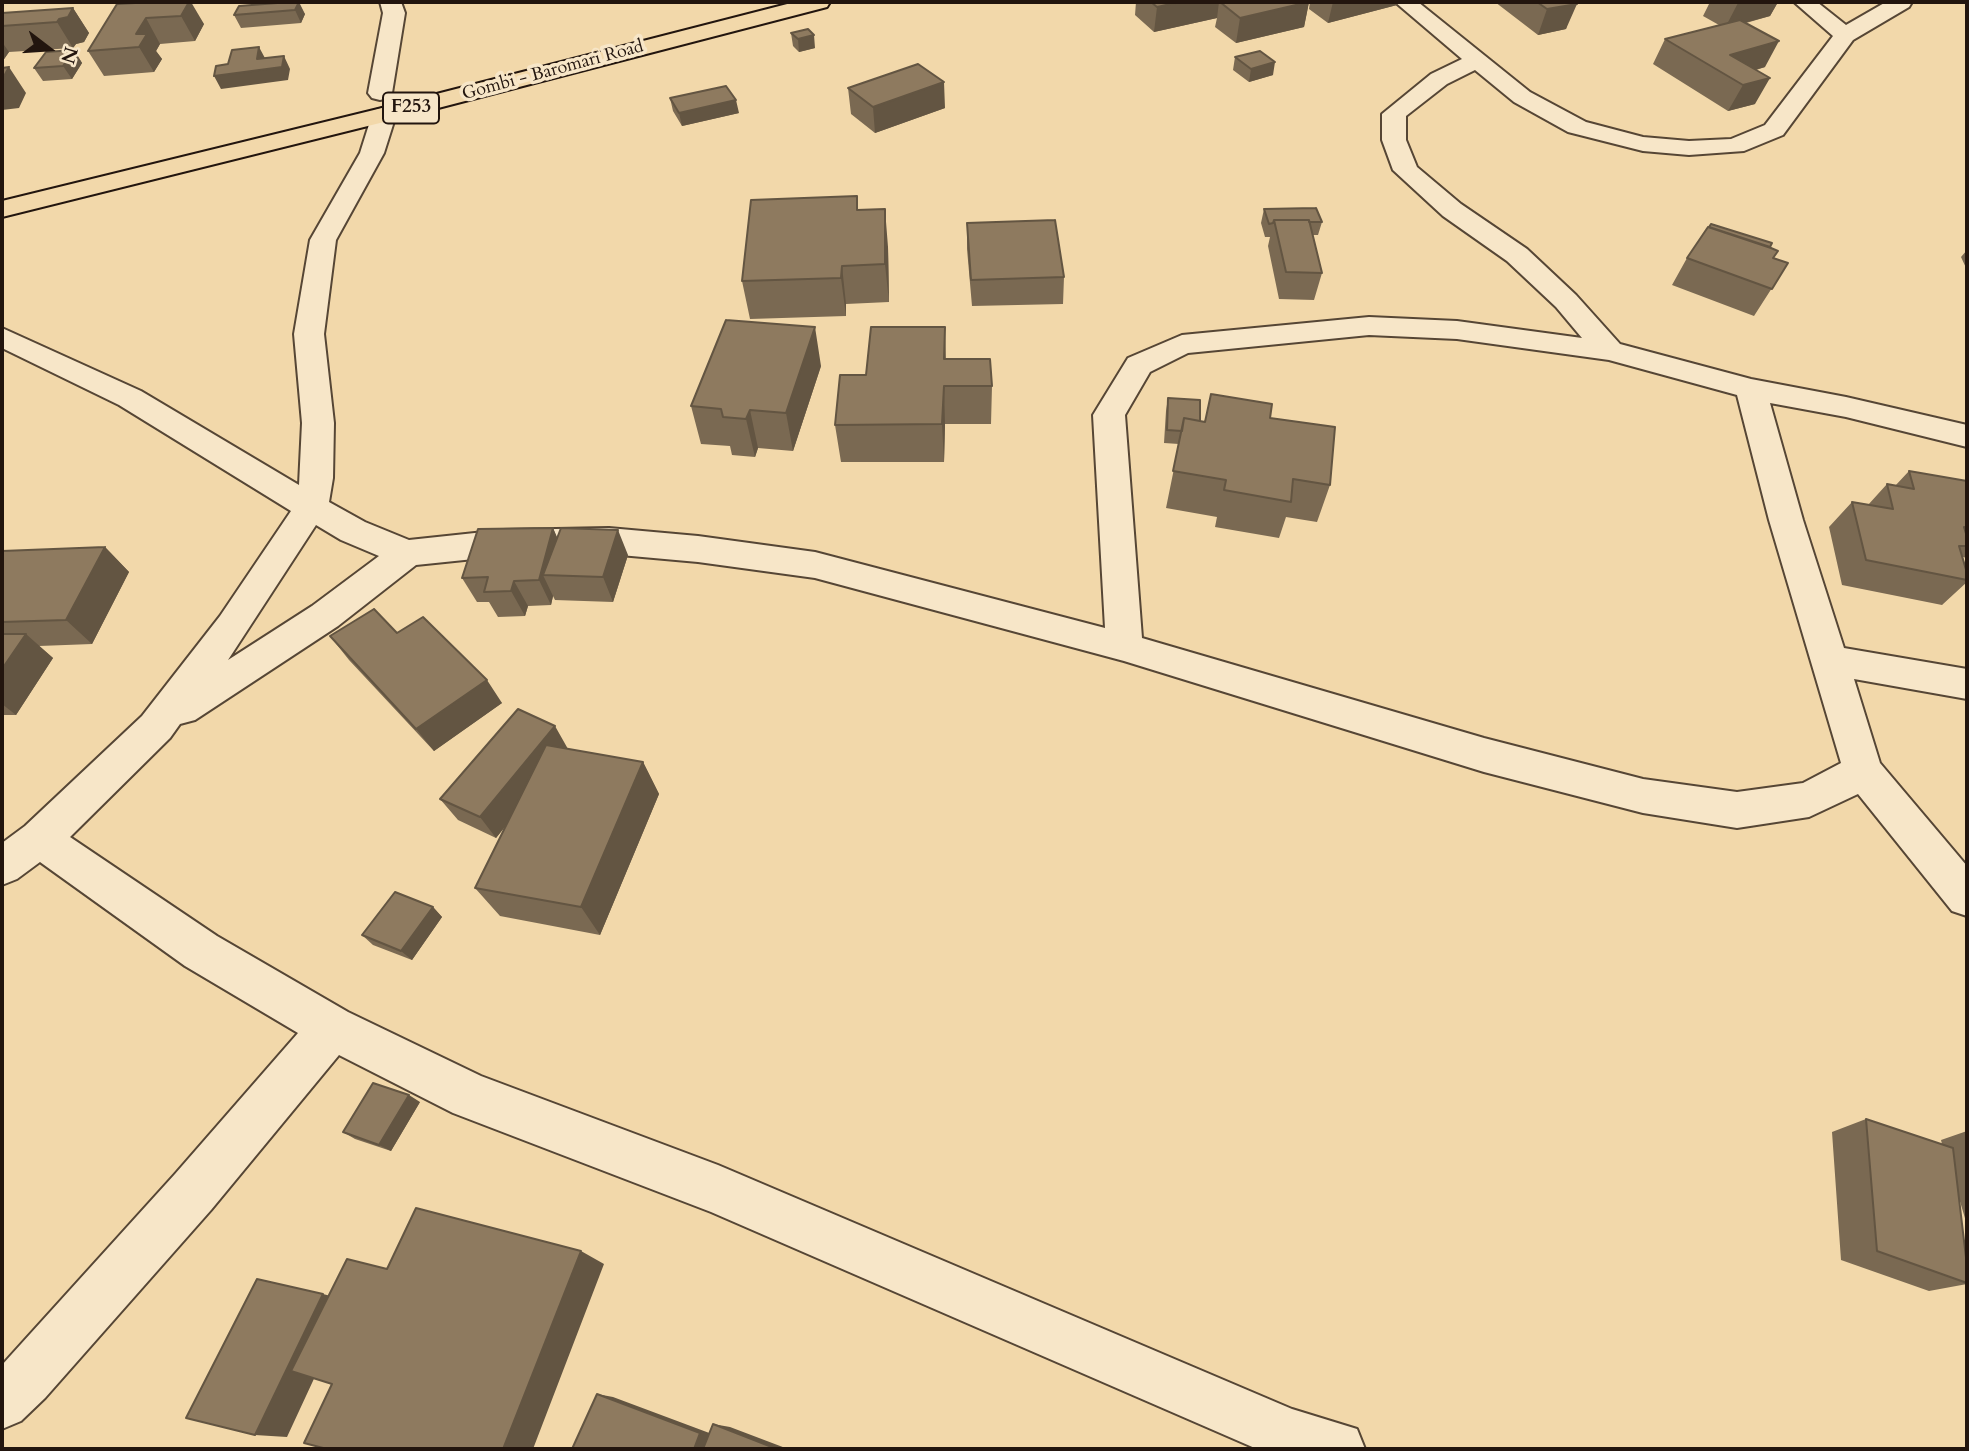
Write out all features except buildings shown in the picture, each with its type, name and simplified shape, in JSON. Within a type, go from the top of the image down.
[{"type":"main road","name":"Gombi - Baromari Road","points":[[2,209],[382,104],[735,2]]},
{"type":"main road","name":"Gombi - Baromari Road","points":[[326,106],[382,104],[819,2]]},
{"type":"street","points":[[2,866],[40,839],[156,727],[233,626],[311,507],[317,478],[318,423],[309,334],[323,240],[372,153],[382,104],[394,13],[391,2]]},
{"type":"street","points":[[1405,2],[1522,97],[1577,127],[1643,144],[1689,148],[1735,146],[1774,130],[1845,35],[1901,2]]},
{"type":"street","points":[[1804,2],[1845,35]]},
{"type":"street","points":[[1477,61],[1439,79],[1394,114],[1394,141],[1406,170],[1452,210],[1517,255],[1566,301],[1610,351]]},
{"type":"street","points":[[1124,647],[1109,415],[1139,365],[1182,344],[1369,326],[1457,330],[1610,351],[1751,389],[1846,407],[1967,436]]},
{"type":"street","points":[[2,337],[130,398],[353,531],[407,553],[503,543],[609,541],[698,549],[815,565],[1124,647],[1484,755],[1643,796],[1737,810],[1809,800],[1863,771]]},
{"type":"street","points":[[1751,389],[1786,520],[1863,771],[1967,897]]},
{"type":"street","points":[[156,727],[325,616],[407,553]]},
{"type":"street","points":[[1828,660],[1967,684]]},
{"type":"street","points":[[40,839],[201,951],[332,1028],[470,1096],[718,1191],[1291,1436],[1337,1449]]},
{"type":"street","points":[[2,1402],[26,1379],[193,1192],[332,1028]]}]
